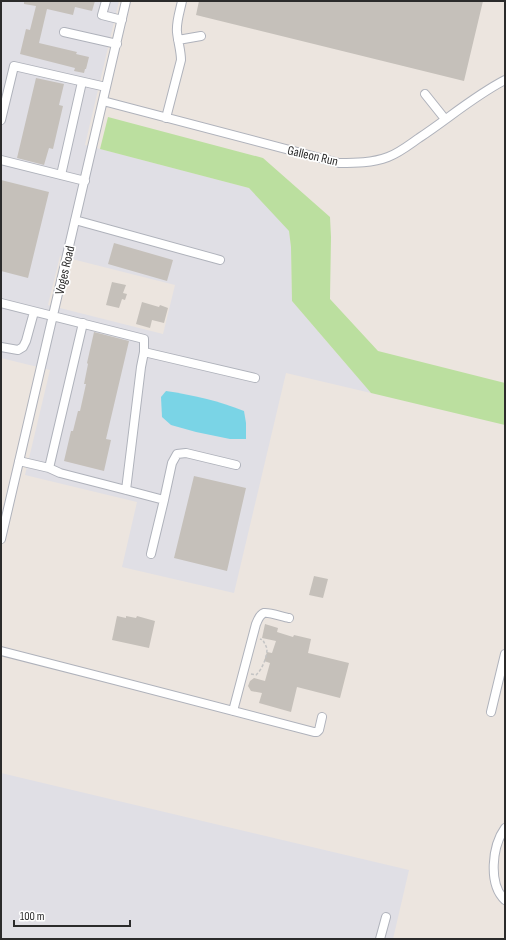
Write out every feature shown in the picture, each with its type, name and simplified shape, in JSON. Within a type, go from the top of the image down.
[{"type":"street","points":[[106,1],[102,15],[122,20]]},
{"type":"street","name":"Voges Road","points":[[1,539],[126,1]]},
{"type":"street","points":[[166,118],[181,60],[177,24],[182,1]]},
{"type":"street","points":[[64,32],[116,44]]},
{"type":"street","points":[[178,40],[201,36]]},
{"type":"street","points":[[1,120],[14,66],[106,87]]},
{"type":"street","name":"Galleon Run","points":[[103,101],[339,163],[375,161],[389,157],[406,147],[488,89],[505,80]]},
{"type":"street","points":[[61,174],[82,82]]},
{"type":"street","points":[[425,94],[445,119]]},
{"type":"street","points":[[1,160],[85,181]]},
{"type":"street","points":[[75,220],[220,260]]},
{"type":"street","points":[[1,303],[144,339],[144,352],[126,490]]},
{"type":"street","points":[[1,347],[18,350],[23,347],[34,312]]},
{"type":"street","points":[[49,468],[83,323]]},
{"type":"street","points":[[144,352],[255,378]]},
{"type":"street","points":[[151,554],[172,463],[177,454],[186,453],[236,464]]},
{"type":"street","points":[[19,461],[164,500]]},
{"type":"street","points":[[233,711],[256,624],[260,616],[267,613],[289,618]]},
{"type":"street","points":[[1,651],[314,732],[319,730],[322,717]]},
{"type":"street","points":[[491,712],[505,654]]},
{"type":"street","points":[[505,828],[494,853],[494,876],[501,896],[505,900]]},
{"type":"street","points":[[380,939],[386,917]]},
{"type":"path","points":[[244,672],[256,675],[261,670],[264,662],[266,647],[262,640],[253,637]]},
{"type":"shaded area","points":[[1,1],[119,1],[85,145],[249,188],[289,230],[291,247],[292,301],[371,393],[286,373],[234,593],[122,567],[137,502],[25,475],[50,370],[1,358]],"holes":[[[60,256],[175,285],[163,334],[48,305]]]},
{"type":"shaded area","points":[[1,773],[409,870],[393,939],[1,939]]},
{"type":"green space","points":[[108,117],[263,158],[330,217],[330,299],[378,351],[505,383],[505,425],[371,393],[292,301],[291,247],[289,231],[249,188],[100,149]]},
{"type":"water","points":[[166,391],[206,399],[244,411],[246,439],[230,439],[171,425],[162,417],[161,397]]},
{"type":"building","points":[[24,1],[95,1],[92,11],[75,7],[73,15],[47,9],[39,43],[77,52],[76,54],[89,57],[84,73],[74,71],[75,68],[20,54],[26,29],[30,30],[36,6],[24,4]]},
{"type":"building","points":[[199,1],[483,1],[464,81],[196,15]]},
{"type":"building","points":[[36,78],[64,84],[59,105],[63,106],[53,149],[49,148],[44,165],[17,158]]},
{"type":"building","points":[[1,180],[49,192],[28,278],[1,271]]},
{"type":"building","points":[[114,243],[173,260],[167,281],[108,264]]},
{"type":"building","points":[[112,282],[126,285],[123,293],[127,294],[125,300],[122,299],[119,308],[106,305]]},
{"type":"building","points":[[142,302],[168,308],[164,323],[152,320],[150,328],[136,324]]},
{"type":"building","points":[[94,332],[129,341],[106,439],[111,440],[104,471],[64,461],[71,431],[73,431],[78,411],[80,411],[86,384],[84,384],[87,363]]},
{"type":"building","points":[[194,476],[246,488],[227,571],[174,558]]},
{"type":"building","points":[[314,576],[328,579],[323,598],[309,595]]},
{"type":"building","points":[[117,616],[136,618],[137,616],[155,621],[149,648],[112,640]]},
{"type":"building","points":[[265,624],[278,628],[277,632],[293,637],[294,635],[311,639],[308,653],[349,663],[340,698],[297,687],[291,712],[259,703],[262,693],[251,691],[248,686],[250,681],[254,678],[265,681],[270,663],[264,661],[267,652],[272,653],[276,641],[262,638]]}]
